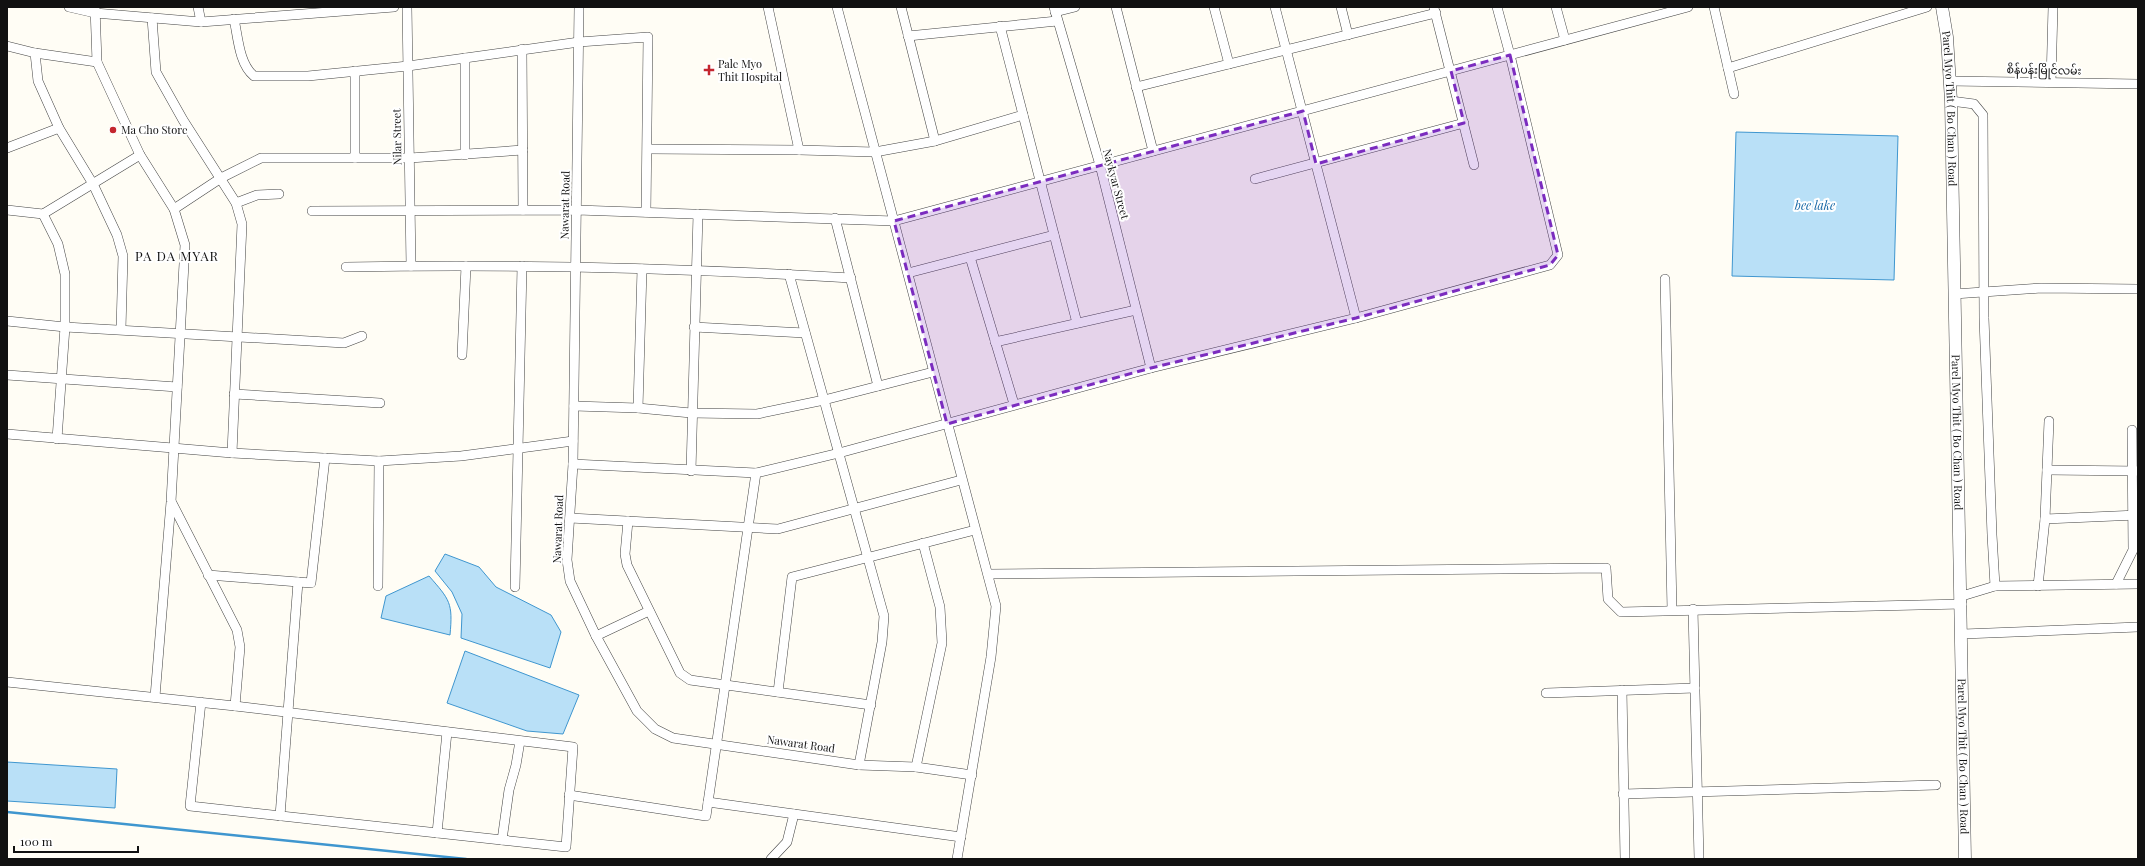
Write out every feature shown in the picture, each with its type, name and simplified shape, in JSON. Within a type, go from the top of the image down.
[{"type":"street","points":[[69,7],[152,18],[200,22],[394,7]]},
{"type":"street","points":[[198,7],[200,22]]},
{"type":"street","name":"Nilar Street","points":[[407,7],[411,266]]},
{"type":"street","name":"Nawarat Road","points":[[579,7],[573,464],[567,560],[570,581],[596,636],[637,711],[655,729],[673,738],[859,765],[916,768],[972,775]]},
{"type":"street","points":[[768,7],[799,150]]},
{"type":"street","points":[[837,7],[908,273],[961,480],[996,606],[995,629],[957,859]]},
{"type":"street","points":[[901,7],[935,141]]},
{"type":"street","points":[[908,36],[1000,26],[1055,14],[1075,7]]},
{"type":"street","points":[[1116,7],[1153,151]]},
{"type":"street","points":[[1214,7],[1229,64]]},
{"type":"street","points":[[1275,7],[1356,318]]},
{"type":"street","points":[[1341,7],[1348,35]]},
{"type":"street","points":[[573,464],[756,473],[839,453],[1014,404],[1151,368],[1356,318],[1550,265],[1558,255],[1510,55],[1496,7]]},
{"type":"street","points":[[1556,7],[1565,40]]},
{"type":"street","points":[[312,211],[577,210],[894,221],[1688,7]]},
{"type":"street","points":[[1714,7],[1734,94]]},
{"type":"street","points":[[1728,68],[1927,7]]},
{"type":"street","name":"Parel Myo Thit ( Bo Chan ) Road","points":[[1942,7],[1947,37],[1951,101],[1954,294],[1963,634],[1965,859]]},
{"type":"street","points":[[2051,82],[2053,7]]},
{"type":"street","points":[[95,10],[96,62],[140,155],[174,209],[185,245],[171,502],[155,697]]},
{"type":"street","points":[[1136,87],[1348,35],[1435,10],[1474,165]]},
{"type":"street","name":"Naykyar Street","points":[[1055,14],[1100,166],[1151,368]]},
{"type":"street","points":[[152,18],[156,72],[183,120],[236,203],[242,224],[232,453]]},
{"type":"street","points":[[234,19],[242,56],[249,72],[254,76],[308,76],[408,66],[579,42],[648,37],[648,149],[646,212]]},
{"type":"street","points":[[1000,26],[1077,324]]},
{"type":"street","points":[[7,46],[35,53],[96,62]]},
{"type":"street","points":[[522,49],[523,210]]},
{"type":"street","points":[[35,53],[38,81],[59,128],[93,184],[117,235],[123,256],[121,329]]},
{"type":"street","points":[[465,58],[465,154]]},
{"type":"street","points":[[355,71],[355,158]]},
{"type":"street","name":"စိန်ပန်းမြိုင်လမ်း","points":[[1950,81],[2138,84]]},
{"type":"street","points":[[1951,101],[1974,104],[1983,115],[1984,293],[1992,535],[1996,586]]},
{"type":"street","points":[[648,149],[875,152],[935,141],[1023,116]]},
{"type":"street","points":[[1255,179],[1316,164],[1464,123]]},
{"type":"street","points":[[7,148],[59,128]]},
{"type":"street","points":[[174,209],[221,178],[261,158],[410,158],[523,150]]},
{"type":"street","points":[[7,210],[43,214],[140,155]]},
{"type":"street","points":[[236,203],[257,195],[279,194]]},
{"type":"street","points":[[43,214],[58,244],[65,274],[65,327],[57,439]]},
{"type":"street","points":[[692,471],[695,270],[698,214]]},
{"type":"street","points":[[835,218],[878,386]]},
{"type":"street","points":[[908,273],[1054,235]]},
{"type":"street","points":[[970,257],[1014,404]]},
{"type":"street","points":[[462,355],[466,266]]},
{"type":"street","points":[[515,587],[522,266]]},
{"type":"street","points":[[346,267],[576,267],[695,270],[851,278]]},
{"type":"street","points":[[638,408],[642,269]]},
{"type":"street","points":[[789,274],[853,508],[869,557],[884,616],[882,642],[859,765]]},
{"type":"street","points":[[1665,279],[1672,610]]},
{"type":"street","points":[[1954,294],[2041,288],[2138,289]]},
{"type":"street","points":[[996,342],[1136,310]]},
{"type":"street","points":[[7,321],[65,327],[121,329],[344,343],[362,336]]},
{"type":"street","points":[[694,326],[806,333]]},
{"type":"street","points":[[574,406],[638,408],[692,413],[758,414],[824,400],[933,372]]},
{"type":"street","points":[[7,375],[177,387]]},
{"type":"street","points":[[234,394],[380,403]]},
{"type":"street","points":[[2038,586],[2045,519],[2049,421]]},
{"type":"street","points":[[2116,584],[2134,554],[2135,471],[2132,430]]},
{"type":"street","points":[[7,434],[232,453],[379,461],[461,456],[573,442]]},
{"type":"street","points":[[208,575],[310,583],[325,458]]},
{"type":"street","points":[[378,586],[379,461]]},
{"type":"street","points":[[2047,470],[2135,471]]},
{"type":"street","points":[[569,795],[706,816],[750,527],[756,473]]},
{"type":"street","points":[[570,518],[778,529],[961,480]]},
{"type":"street","points":[[171,502],[237,630],[240,647],[235,706]]},
{"type":"street","points":[[2045,519],[2135,515]]},
{"type":"street","points":[[628,521],[625,554],[627,565],[680,673],[690,680],[871,705]]},
{"type":"street","points":[[778,692],[792,577],[975,530]]},
{"type":"street","points":[[916,768],[942,643],[940,607],[923,543]]},
{"type":"street","points":[[988,574],[1606,568],[1608,599],[1621,612],[1962,600],[1996,586],[2138,584]]},
{"type":"street","points":[[280,816],[298,582]]},
{"type":"street","points":[[1693,609],[1699,859]]},
{"type":"street","points":[[596,636],[649,611]]},
{"type":"street","points":[[1963,634],[2138,627]]},
{"type":"street","points":[[7,682],[201,702],[573,747],[566,847],[190,806],[201,702]]},
{"type":"street","points":[[1546,693],[1694,688]]},
{"type":"street","points":[[1622,690],[1625,859]]},
{"type":"street","points":[[437,833],[447,732]]},
{"type":"street","points":[[502,840],[509,790],[516,765],[520,741]]},
{"type":"street","points":[[1623,794],[1936,785]]},
{"type":"street","points":[[708,802],[961,837]]},
{"type":"street","points":[[771,859],[786,842],[794,814]]},
{"type":"highlighted area","points":[[1510,55],[1558,255],[1550,265],[1356,318],[1151,368],[947,424],[894,221],[1303,111],[1316,164],[1464,123],[1451,71]]},
{"type":"water","name":"bee lake","points":[[1736,132],[1898,136],[1894,280],[1732,276]]},
{"type":"water","points":[[445,554],[479,567],[496,587],[551,615],[561,632],[550,668],[461,638],[462,614],[452,592],[435,571]]},
{"type":"water","points":[[429,576],[442,591],[448,602],[451,616],[450,635],[381,618],[386,596]]},
{"type":"water","points":[[465,651],[579,695],[563,734],[527,731],[447,703]]},
{"type":"water","points":[[7,762],[117,769],[115,808],[7,801]]},
{"type":"waterway","points":[[7,812],[466,859]]},
{"type":"place","name":"Pale Myo Thit Hospital","points":[[709,70]]},
{"type":"place","name":"Ma Cho Store","points":[[113,130]]},
{"type":"district","name":"PA DA MYAR","points":[[177,256]]}]
